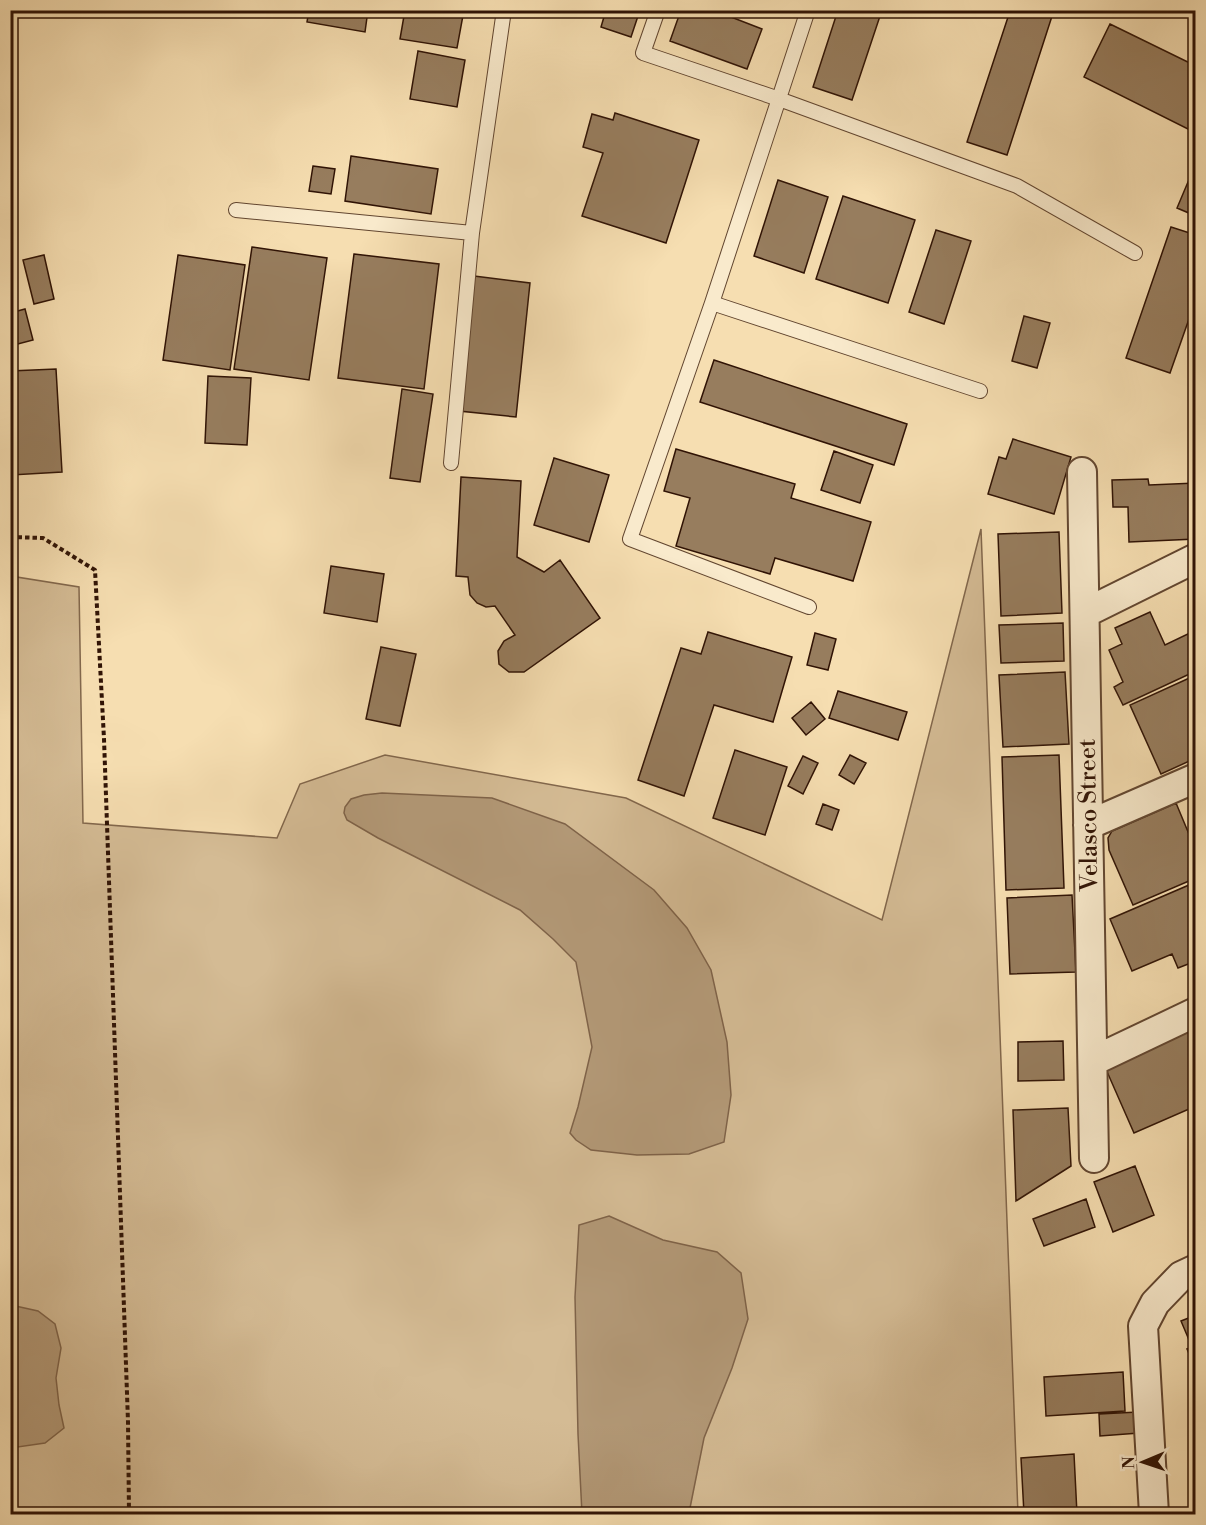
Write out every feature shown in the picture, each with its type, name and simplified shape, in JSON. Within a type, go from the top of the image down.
[{"type":"street","name":"Velasco Street","points":[[1082,472],[1094,1158]]},
{"type":"street","points":[[1085,613],[1196,558]]},
{"type":"street","points":[[1088,825],[1196,778]]},
{"type":"street","points":[[1093,1060],[1196,1012]]},
{"type":"street","points":[[1154,1515],[1143,1326],[1155,1303],[1168,1289],[1181,1276],[1196,1269]]},
{"type":"lane","points":[[451,464],[472,233],[504,10]]},
{"type":"lane","points":[[658,10],[643,53],[779,99],[1017,186],[1135,253]]},
{"type":"lane","points":[[808,10],[712,303],[630,539],[809,607]]},
{"type":"lane","points":[[236,210],[472,233]]},
{"type":"lane","points":[[712,303],[980,391]]},
{"type":"path","points":[[10,537],[43,538],[95,570],[106,775],[128,1410],[129,1515]]},
{"type":"shaded area","points":[[981,529],[1018,1514],[11,1514],[10,576],[79,587],[83,823],[277,838],[300,784],[385,755],[626,798],[882,920]]},
{"type":"shaded area","points":[[382,793],[492,798],[565,824],[654,890],[687,928],[711,970],[727,1042],[731,1095],[724,1142],[689,1154],[637,1155],[591,1150],[576,1140],[570,1133],[592,1047],[576,962],[520,910],[347,820],[344,813],[345,807],[351,799]]},
{"type":"shaded area","points":[[609,1216],[663,1240],[717,1252],[741,1273],[748,1319],[732,1368],[704,1438],[690,1508],[693,1514],[582,1514],[575,1297],[579,1225]]},
{"type":"shaded area","points":[[11,1305],[38,1311],[55,1324],[61,1348],[56,1378],[64,1428],[45,1443],[11,1448]]},
{"type":"building","points":[[309,10],[368,10],[365,32],[307,22]]},
{"type":"building","points":[[405,10],[464,10],[457,48],[400,39]]},
{"type":"building","points":[[556,10],[587,10],[586,16]]},
{"type":"building","points":[[606,10],[640,10],[631,37],[601,27]]},
{"type":"building","points":[[681,10],[713,10],[762,29],[747,69],[670,41]]},
{"type":"building","points":[[732,10],[752,10],[750,16]]},
{"type":"building","points":[[838,10],[882,10],[852,100],[813,87]]},
{"type":"building","points":[[1007,10],[1054,10],[1007,155],[967,142],[1010,11]]},
{"type":"building","points":[[1110,24],[1196,66],[1196,133],[1084,77]]},
{"type":"building","points":[[418,51],[465,60],[457,107],[410,99]]},
{"type":"building","points":[[615,113],[699,140],[666,243],[582,216],[603,153],[583,147],[592,114],[613,120]]},
{"type":"building","points":[[351,156],[438,169],[431,214],[345,201]]},
{"type":"building","points":[[1196,163],[1196,216],[1177,208]]},
{"type":"building","points":[[313,166],[335,169],[331,194],[309,191]]},
{"type":"building","points":[[778,180],[828,197],[804,273],[754,256]]},
{"type":"building","points":[[843,196],[915,220],[888,303],[816,279]]},
{"type":"building","points":[[1171,227],[1196,235],[1196,299],[1170,373],[1126,358]]},
{"type":"building","points":[[936,230],[971,241],[944,324],[909,312]]},
{"type":"building","points":[[252,247],[327,258],[309,380],[234,369]]},
{"type":"building","points":[[354,254],[439,264],[424,389],[338,378]]},
{"type":"building","points":[[44,255],[54,299],[34,304],[23,260]]},
{"type":"building","points":[[178,255],[245,265],[230,370],[163,360]]},
{"type":"building","points":[[474,276],[530,283],[516,417],[459,411]]},
{"type":"building","points":[[25,309],[33,340],[10,346],[10,313]]},
{"type":"building","points":[[1024,316],[1050,323],[1037,368],[1012,361]]},
{"type":"building","points":[[714,360],[907,424],[894,465],[700,402]]},
{"type":"building","points":[[56,369],[62,472],[11,475],[10,371]]},
{"type":"building","points":[[208,376],[251,378],[247,445],[205,443]]},
{"type":"building","points":[[402,389],[433,394],[420,482],[390,478]]},
{"type":"building","points":[[1013,439],[1071,457],[1054,514],[988,494],[999,457],[1006,459]]},
{"type":"building","points":[[676,449],[795,484],[791,498],[871,522],[853,581],[775,558],[770,574],[676,546],[690,498],[664,491]]},
{"type":"building","points":[[834,451],[873,465],[860,503],[821,490]]},
{"type":"building","points":[[554,458],[609,475],[589,542],[534,525]]},
{"type":"building","points":[[461,477],[521,481],[517,557],[544,572],[560,560],[600,618],[524,672],[509,672],[499,664],[498,651],[504,641],[515,635],[495,606],[486,607],[477,603],[470,595],[468,577],[456,576]]},
{"type":"building","points":[[1148,479],[1149,485],[1196,483],[1196,539],[1129,542],[1128,507],[1113,507],[1112,480]]},
{"type":"building","points":[[1059,532],[1062,613],[1001,616],[998,534]]},
{"type":"building","points":[[331,566],[384,574],[377,622],[324,613]]},
{"type":"building","points":[[1150,612],[1165,645],[1194,631],[1196,671],[1123,705],[1114,687],[1123,682],[1109,650],[1122,644],[1115,628]]},
{"type":"building","points":[[1063,623],[1064,661],[1001,663],[999,625]]},
{"type":"building","points":[[708,632],[792,657],[773,722],[714,705],[684,796],[638,780],[681,648],[701,654]]},
{"type":"building","points":[[815,633],[836,639],[828,670],[807,665]]},
{"type":"building","points":[[381,647],[416,654],[400,726],[366,719]]},
{"type":"building","points":[[1065,672],[1069,744],[1003,747],[999,675]]},
{"type":"building","points":[[1196,675],[1196,758],[1161,774],[1130,705]]},
{"type":"building","points":[[838,691],[907,712],[898,740],[829,718]]},
{"type":"building","points":[[811,702],[825,719],[806,735],[792,718]]},
{"type":"building","points":[[735,750],[787,767],[765,835],[713,818]]},
{"type":"building","points":[[850,755],[866,763],[854,784],[839,775]]},
{"type":"building","points":[[1059,755],[1064,888],[1006,890],[1002,757]]},
{"type":"building","points":[[803,756],[818,763],[803,794],[788,786]]},
{"type":"building","points":[[1176,803],[1196,851],[1196,878],[1133,905],[1109,850],[1108,838],[1112,831]]},
{"type":"building","points":[[823,804],[839,810],[832,830],[816,824]]},
{"type":"building","points":[[1196,882],[1196,961],[1178,968],[1172,954],[1132,971],[1110,919]]},
{"type":"building","points":[[1072,895],[1076,972],[1010,974],[1007,898]]},
{"type":"building","points":[[1196,1017],[1196,1106],[1134,1133],[1101,1058]]},
{"type":"building","points":[[1063,1041],[1064,1080],[1018,1081],[1018,1042]]},
{"type":"building","points":[[1068,1108],[1071,1166],[1016,1201],[1013,1110]]},
{"type":"building","points":[[1135,1166],[1154,1215],[1113,1232],[1094,1182]]},
{"type":"building","points":[[1086,1199],[1095,1227],[1044,1246],[1033,1219]]},
{"type":"building","points":[[1196,1315],[1196,1370],[1187,1349],[1192,1347],[1181,1321]]},
{"type":"building","points":[[1123,1372],[1125,1411],[1046,1416],[1044,1377]]},
{"type":"building","points":[[1138,1412],[1139,1433],[1100,1436],[1099,1414]]},
{"type":"building","points":[[1074,1454],[1077,1514],[1024,1514],[1021,1458]]}]
